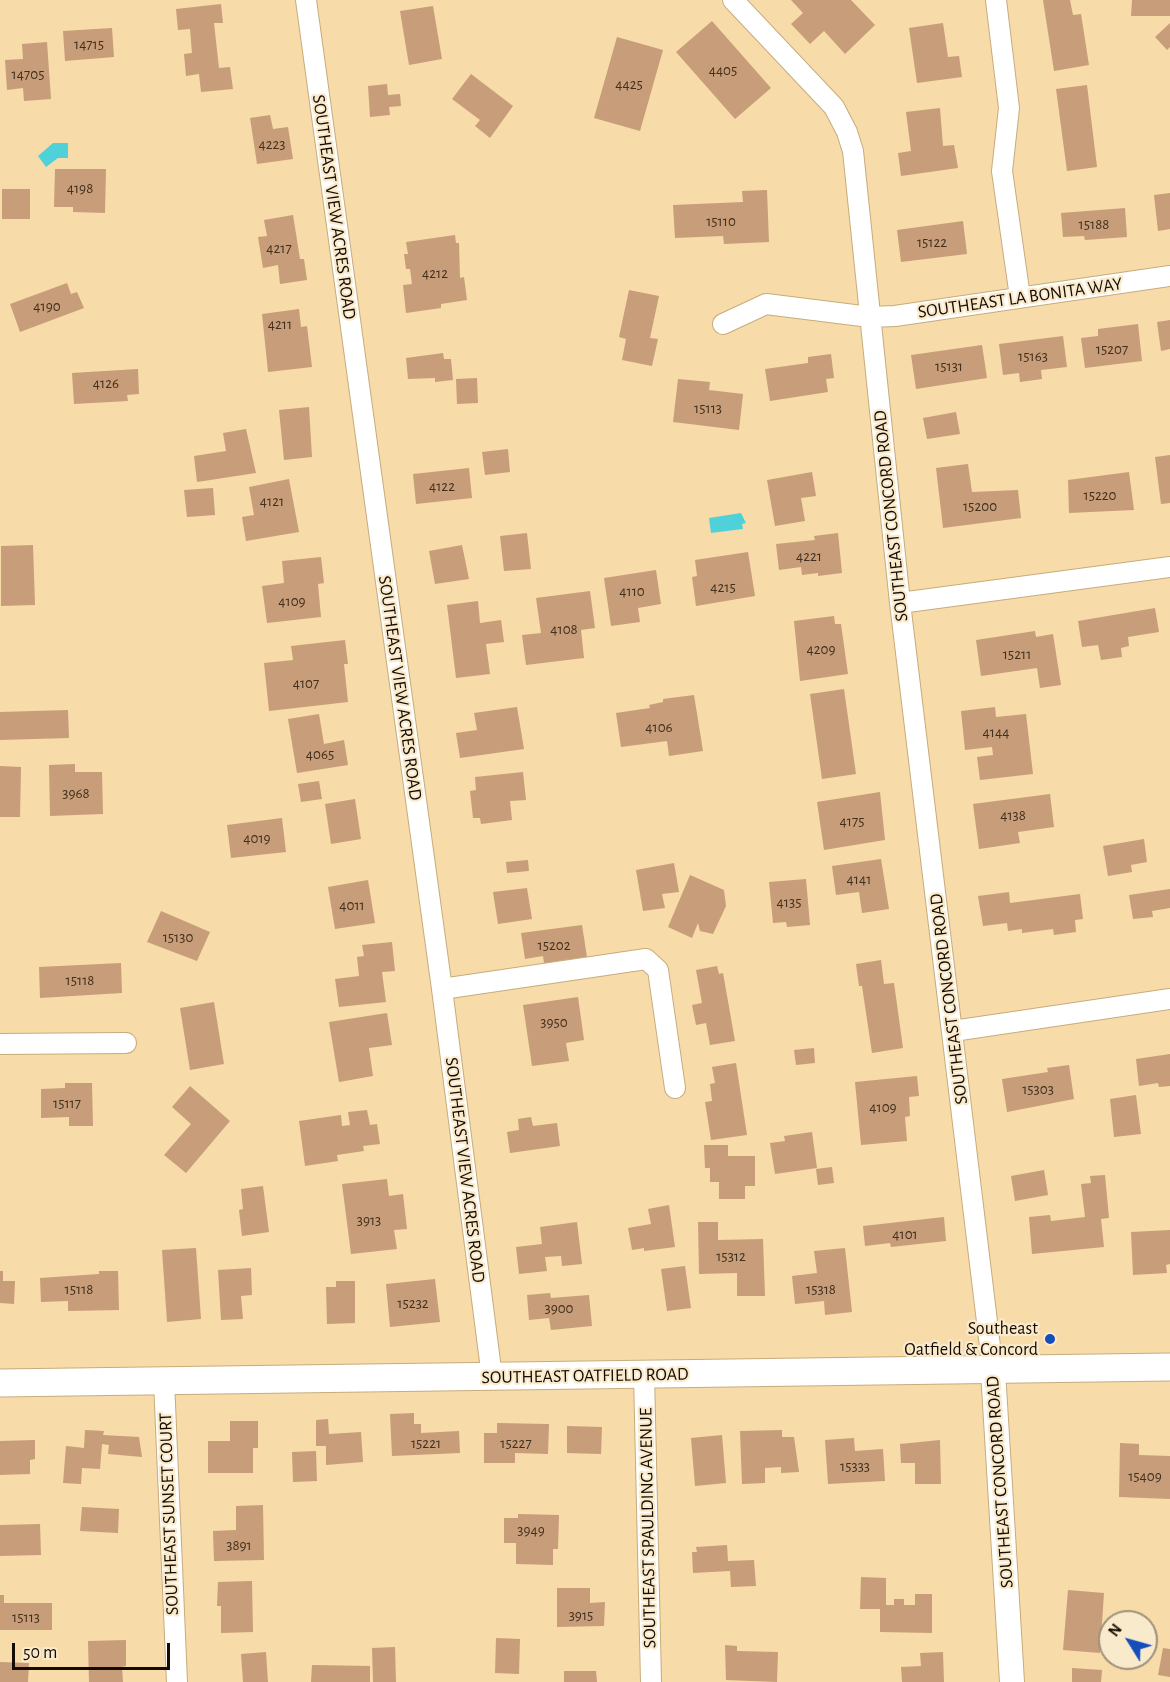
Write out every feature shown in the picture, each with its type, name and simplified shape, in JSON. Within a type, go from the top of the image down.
[{"type":"main road","name":"SOUTHEAST OATFIELD ROAD","points":[[0,1383],[1170,1367]]},
{"type":"street","name":"SOUTHEAST VIEW ACRES ROAD","points":[[306,0],[442,989],[492,1377]]},
{"type":"street","name":"SOUTHEAST CONCORD ROAD","points":[[733,0],[834,107],[847,132],[853,151],[900,603],[993,1371],[1012,1682]]},
{"type":"street","points":[[996,0],[1009,108],[1002,171],[1020,297]]},
{"type":"street","name":"SOUTHEAST LA BONITA WAY","points":[[723,324],[765,304],[870,317],[895,316],[1170,276]]},
{"type":"street","points":[[900,603],[1170,567]]},
{"type":"street","points":[[442,989],[646,959],[658,970],[675,1088]]},
{"type":"street","points":[[953,1031],[1170,999]]},
{"type":"street","points":[[0,1044],[126,1043]]},
{"type":"street","name":"SOUTHEAST SPAULDING AVENUE","points":[[644,1374],[651,1682]]},
{"type":"street","name":"SOUTHEAST SUNSET COURT","points":[[164,1381],[177,1682]]},
{"type":"water","points":[[53,143],[68,143],[68,158],[58,158],[46,167],[38,156]]},
{"type":"water","points":[[741,513],[746,523],[742,524],[743,529],[711,533],[709,518]]},
{"type":"building","points":[[791,0],[851,0],[875,25],[845,54],[824,31],[810,44],[791,24],[803,13]]},
{"type":"building","points":[[1043,0],[1070,0],[1073,15],[1081,14],[1089,65],[1054,71]]},
{"type":"building","points":[[1132,0],[1170,0],[1170,16],[1131,16]]},
{"type":"building","points":[[221,4],[223,23],[214,23],[219,68],[230,67],[233,89],[201,92],[199,74],[186,76],[184,54],[192,53],[190,29],[178,30],[176,9]]},
{"type":"building","points":[[433,6],[442,59],[409,65],[400,11]]},
{"type":"building","points":[[712,21],[771,88],[735,119],[676,52]]},
{"type":"building","points":[[943,23],[948,57],[959,56],[962,77],[917,83],[909,28]]},
{"type":"building","points":[[1170,23],[1170,47],[1167,50],[1155,37]]},
{"type":"building","points":[[112,28],[114,57],[65,61],[63,31]]},
{"type":"building","points":[[617,37],[663,50],[640,131],[594,118]]},
{"type":"building","points":[[47,42],[51,99],[24,101],[23,88],[7,90],[5,60],[23,59],[22,44]]},
{"type":"building","points":[[471,74],[513,106],[490,138],[475,126],[480,120],[452,99]]},
{"type":"building","points":[[387,84],[388,95],[400,94],[401,106],[389,107],[390,115],[370,117],[368,86]]},
{"type":"building","points":[[1087,85],[1097,167],[1067,171],[1056,89]]},
{"type":"building","points":[[940,108],[943,146],[954,145],[958,168],[901,176],[898,153],[911,151],[906,112]]},
{"type":"building","points":[[270,115],[273,129],[288,127],[293,159],[257,164],[250,118]]},
{"type":"building","points":[[55,169],[106,169],[105,213],[73,212],[73,207],[54,207]]},
{"type":"building","points":[[2,189],[30,189],[30,219],[2,219]]},
{"type":"building","points":[[767,190],[769,242],[724,244],[723,236],[675,238],[673,205],[743,202],[742,191]]},
{"type":"building","points":[[1170,193],[1170,229],[1158,231],[1154,195]]},
{"type":"building","points":[[1125,208],[1127,237],[1085,240],[1084,236],[1063,237],[1061,213]]},
{"type":"building","points":[[293,215],[300,259],[304,259],[307,280],[280,284],[278,265],[263,268],[258,237],[267,236],[264,220]]},
{"type":"building","points":[[963,221],[967,254],[901,262],[897,230]]},
{"type":"building","points":[[455,235],[456,243],[459,243],[460,278],[464,277],[467,300],[441,304],[441,308],[406,313],[403,285],[412,284],[410,269],[406,269],[404,254],[408,254],[406,242]]},
{"type":"building","points":[[67,283],[71,294],[77,292],[84,308],[20,332],[10,304]]},
{"type":"building","points":[[629,290],[659,296],[650,338],[658,339],[652,366],[622,360],[626,339],[619,337]]},
{"type":"building","points":[[299,309],[301,327],[307,326],[312,367],[268,372],[262,314]]},
{"type":"building","points":[[1170,320],[1170,349],[1161,351],[1157,322]]},
{"type":"building","points":[[1138,324],[1142,361],[1085,368],[1081,338],[1098,336],[1098,329]]},
{"type":"building","points":[[1063,336],[1067,367],[1041,370],[1042,379],[1020,382],[1019,373],[1003,375],[999,344]]},
{"type":"building","points":[[982,345],[987,378],[916,389],[911,355]]},
{"type":"building","points":[[443,353],[444,359],[451,359],[453,380],[435,382],[435,378],[408,379],[406,358]]},
{"type":"building","points":[[831,354],[834,378],[826,379],[828,392],[770,401],[765,369],[808,363],[808,357]]},
{"type":"building","points":[[138,369],[139,394],[127,395],[128,401],[74,404],[72,373]]},
{"type":"building","points":[[477,378],[478,403],[457,404],[456,379]]},
{"type":"building","points":[[678,379],[710,382],[709,390],[743,394],[739,430],[673,422]]},
{"type":"building","points":[[309,407],[312,457],[284,460],[279,410]]},
{"type":"building","points":[[956,412],[960,434],[927,439],[923,418]]},
{"type":"building","points":[[246,429],[256,473],[197,482],[194,456],[226,451],[223,433]]},
{"type":"building","points":[[508,449],[510,472],[485,475],[482,452]]},
{"type":"building","points":[[1170,455],[1170,503],[1161,504],[1155,457]]},
{"type":"building","points":[[968,464],[972,492],[1018,490],[1021,518],[943,528],[936,468]]},
{"type":"building","points":[[469,468],[472,498],[416,504],[413,474]]},
{"type":"building","points":[[812,472],[816,496],[801,498],[805,521],[775,526],[767,480]]},
{"type":"building","points":[[1129,472],[1134,510],[1069,513],[1068,480]]},
{"type":"building","points":[[289,479],[299,532],[246,541],[242,517],[254,515],[249,487]]},
{"type":"building","points":[[213,488],[215,515],[187,517],[184,490]]},
{"type":"building","points":[[527,533],[531,569],[504,571],[500,536]]},
{"type":"building","points":[[838,533],[842,573],[818,576],[818,573],[802,575],[801,567],[779,570],[776,544],[815,540],[814,536]]},
{"type":"building","points":[[33,545],[35,605],[1,606],[1,546]]},
{"type":"building","points":[[462,545],[469,579],[435,584],[429,551]]},
{"type":"building","points":[[748,552],[755,596],[696,606],[692,577],[697,576],[695,560]]},
{"type":"building","points":[[321,557],[324,583],[318,584],[321,617],[267,623],[262,586],[284,583],[282,561]]},
{"type":"building","points":[[656,570],[661,604],[638,608],[640,622],[611,626],[604,578]]},
{"type":"building","points":[[590,591],[595,628],[581,630],[584,658],[526,665],[522,635],[541,633],[536,598]]},
{"type":"building","points":[[478,601],[480,623],[501,620],[504,642],[486,644],[490,674],[456,678],[447,605]]},
{"type":"building","points":[[1155,608],[1159,632],[1128,637],[1129,646],[1121,648],[1122,657],[1101,660],[1098,645],[1082,647],[1078,621]]},
{"type":"building","points":[[834,616],[835,624],[841,624],[848,674],[800,681],[794,621]]},
{"type":"building","points":[[1035,631],[1036,637],[1053,634],[1061,685],[1040,688],[1037,668],[981,676],[976,640]]},
{"type":"building","points":[[345,640],[348,664],[344,664],[348,702],[269,711],[264,663],[293,660],[291,646]]},
{"type":"building","points":[[844,689],[856,774],[822,779],[810,694]]},
{"type":"building","points":[[694,695],[703,751],[669,756],[667,741],[621,747],[616,713],[650,708],[649,705],[663,702],[663,699]]},
{"type":"building","points":[[517,707],[524,749],[460,758],[456,733],[477,730],[474,713]]},
{"type":"building","points":[[995,707],[996,717],[1026,714],[1033,774],[980,780],[977,757],[993,755],[992,747],[965,750],[961,711]]},
{"type":"building","points":[[68,710],[69,738],[0,740],[0,712]]},
{"type":"building","points":[[319,714],[324,744],[344,740],[348,765],[297,773],[288,719]]},
{"type":"building","points":[[75,764],[75,772],[102,772],[103,814],[50,816],[49,765]]},
{"type":"building","points":[[0,766],[21,767],[20,817],[0,817]]},
{"type":"building","points":[[523,772],[526,800],[510,801],[512,820],[481,824],[480,818],[473,818],[470,791],[476,790],[475,777]]},
{"type":"building","points":[[319,781],[322,799],[301,802],[298,784]]},
{"type":"building","points":[[880,792],[885,840],[824,850],[817,802]]},
{"type":"building","points":[[1050,794],[1054,827],[1018,832],[1020,843],[979,849],[973,804]]},
{"type":"building","points":[[355,799],[361,839],[331,844],[325,804]]},
{"type":"building","points":[[282,818],[286,852],[231,858],[227,825]]},
{"type":"building","points":[[1144,839],[1147,862],[1131,865],[1132,872],[1108,876],[1103,846]]},
{"type":"building","points":[[881,859],[889,909],[862,913],[859,892],[836,895],[832,866]]},
{"type":"building","points":[[528,860],[529,871],[507,873],[506,862]]},
{"type":"building","points":[[674,863],[679,892],[662,894],[665,908],[643,911],[636,870]]},
{"type":"building","points":[[690,875],[724,890],[726,906],[713,934],[700,931],[698,923],[692,938],[668,927]]},
{"type":"building","points":[[806,879],[810,925],[787,927],[786,922],[773,923],[769,882]]},
{"type":"building","points":[[368,880],[375,923],[335,929],[328,887]]},
{"type":"building","points":[[527,888],[532,919],[498,924],[493,892]]},
{"type":"building","points":[[1170,889],[1170,908],[1152,911],[1153,917],[1133,919],[1129,895]]},
{"type":"building","points":[[1009,892],[1010,903],[1080,894],[1083,919],[1075,920],[1076,932],[1054,935],[1053,929],[1022,933],[1022,929],[1008,931],[1007,923],[983,926],[978,896]]},
{"type":"building","points":[[161,911],[210,932],[197,961],[147,942]]},
{"type":"building","points":[[582,925],[587,957],[544,963],[543,956],[525,959],[521,933]]},
{"type":"building","points":[[392,942],[395,971],[382,972],[386,1002],[339,1007],[335,979],[359,976],[357,957],[364,956],[362,945]]},
{"type":"building","points":[[881,960],[884,984],[894,983],[903,1048],[872,1053],[862,986],[859,986],[856,964]]},
{"type":"building","points":[[121,963],[122,993],[40,998],[39,967]]},
{"type":"building","points":[[717,966],[719,974],[723,973],[735,1041],[710,1045],[706,1023],[696,1025],[692,1005],[702,1003],[696,970]]},
{"type":"building","points":[[578,997],[584,1040],[566,1043],[569,1061],[532,1066],[523,1005]]},
{"type":"building","points":[[214,1002],[224,1064],[190,1070],[180,1008]]},
{"type":"building","points":[[387,1013],[392,1045],[369,1048],[373,1076],[339,1082],[329,1022]]},
{"type":"building","points":[[814,1048],[815,1063],[796,1065],[794,1050]]},
{"type":"building","points":[[1170,1054],[1170,1086],[1159,1087],[1158,1083],[1139,1086],[1136,1059]]},
{"type":"building","points":[[736,1063],[747,1135],[711,1140],[705,1102],[712,1101],[710,1084],[715,1083],[712,1067]]},
{"type":"building","points":[[1069,1065],[1074,1099],[1007,1112],[1002,1079],[1048,1072],[1047,1068]]},
{"type":"building","points":[[917,1076],[919,1096],[909,1097],[910,1116],[905,1117],[907,1141],[861,1145],[855,1082]]},
{"type":"building","points":[[65,1083],[92,1083],[93,1126],[69,1126],[69,1117],[41,1118],[41,1089],[65,1088]]},
{"type":"building","points":[[190,1086],[230,1121],[186,1173],[164,1155],[191,1124],[172,1107]]},
{"type":"building","points":[[1136,1095],[1141,1134],[1114,1137],[1110,1099]]},
{"type":"building","points":[[367,1110],[370,1125],[377,1124],[380,1144],[363,1146],[364,1151],[337,1155],[338,1161],[305,1166],[299,1121],[341,1115],[342,1126],[350,1125],[348,1112]]},
{"type":"building","points":[[531,1117],[533,1126],[557,1123],[560,1146],[510,1153],[507,1132],[519,1130],[518,1119]]},
{"type":"building","points":[[812,1132],[817,1168],[775,1174],[770,1143],[785,1141],[784,1136]]},
{"type":"building","points":[[704,1145],[728,1145],[728,1156],[755,1156],[755,1186],[745,1186],[745,1199],[719,1199],[719,1182],[710,1182],[710,1168],[705,1168]]},
{"type":"building","points":[[832,1167],[834,1183],[818,1185],[816,1169]]},
{"type":"building","points":[[1044,1170],[1048,1195],[1015,1201],[1011,1176]]},
{"type":"building","points":[[1105,1175],[1109,1218],[1101,1219],[1104,1247],[1032,1254],[1029,1217],[1050,1215],[1051,1221],[1085,1217],[1081,1184],[1091,1183],[1090,1176]]},
{"type":"building","points":[[387,1179],[389,1196],[403,1194],[407,1229],[394,1230],[397,1249],[351,1254],[342,1184]]},
{"type":"building","points":[[263,1186],[269,1232],[242,1236],[239,1210],[243,1209],[241,1189]]},
{"type":"building","points":[[669,1205],[675,1247],[644,1251],[644,1248],[632,1250],[628,1228],[651,1224],[648,1209]]},
{"type":"building","points":[[944,1217],[946,1241],[891,1247],[890,1243],[865,1246],[863,1226]]},
{"type":"building","points":[[577,1222],[582,1264],[562,1266],[561,1256],[545,1257],[547,1271],[519,1274],[516,1247],[542,1244],[540,1227]]},
{"type":"building","points":[[698,1222],[718,1222],[718,1240],[763,1239],[765,1296],[737,1296],[737,1273],[699,1274]]},
{"type":"building","points":[[1170,1230],[1170,1264],[1166,1265],[1167,1273],[1133,1275],[1131,1232]]},
{"type":"building","points":[[196,1248],[201,1319],[167,1322],[162,1250]]},
{"type":"building","points":[[845,1248],[852,1312],[825,1315],[824,1301],[795,1304],[792,1276],[817,1273],[814,1251]]},
{"type":"building","points":[[685,1266],[691,1308],[667,1311],[661,1269]]},
{"type":"building","points":[[251,1268],[252,1295],[241,1296],[243,1319],[221,1320],[218,1270]]},
{"type":"building","points":[[0,1271],[3,1271],[3,1281],[15,1281],[14,1304],[0,1303]]},
{"type":"building","points":[[99,1271],[118,1271],[119,1310],[68,1311],[68,1301],[41,1302],[40,1278],[99,1274]]},
{"type":"building","points":[[435,1279],[440,1322],[390,1327],[386,1284]]},
{"type":"building","points":[[336,1281],[355,1281],[355,1323],[327,1324],[326,1287],[336,1287]]},
{"type":"building","points":[[550,1293],[551,1298],[589,1295],[592,1326],[551,1330],[549,1318],[529,1320],[527,1295]]},
{"type":"building","points":[[414,1413],[414,1424],[421,1424],[421,1433],[459,1431],[460,1453],[392,1456],[390,1414]]},
{"type":"building","points":[[328,1419],[329,1434],[361,1432],[363,1462],[326,1465],[326,1446],[316,1446],[316,1420]]},
{"type":"building","points":[[230,1421],[258,1421],[258,1448],[253,1448],[253,1473],[208,1473],[208,1441],[230,1441]]},
{"type":"building","points":[[497,1423],[549,1424],[548,1454],[515,1453],[515,1463],[484,1463],[484,1433],[497,1433]]},
{"type":"building","points":[[567,1426],[602,1427],[601,1454],[567,1453]]},
{"type":"building","points":[[85,1430],[104,1431],[103,1435],[139,1437],[142,1457],[108,1454],[109,1445],[102,1444],[100,1469],[82,1468],[81,1484],[63,1483],[66,1446],[84,1448]]},
{"type":"building","points":[[782,1430],[782,1437],[794,1437],[799,1472],[781,1473],[781,1467],[765,1468],[765,1483],[742,1484],[740,1431]]},
{"type":"building","points":[[722,1435],[726,1483],[695,1486],[691,1438]]},
{"type":"building","points":[[854,1438],[855,1451],[883,1449],[885,1481],[828,1484],[825,1440]]},
{"type":"building","points":[[35,1440],[35,1459],[30,1460],[30,1474],[0,1475],[0,1441]]},
{"type":"building","points":[[940,1440],[941,1484],[915,1484],[915,1463],[901,1463],[900,1444]]},
{"type":"building","points":[[1120,1443],[1139,1444],[1139,1455],[1170,1456],[1170,1499],[1119,1497]]},
{"type":"building","points":[[316,1451],[317,1481],[293,1482],[292,1452]]},
{"type":"building","points":[[263,1505],[264,1560],[214,1561],[213,1531],[236,1530],[236,1506]]},
{"type":"building","points":[[82,1507],[119,1509],[118,1533],[80,1531]]},
{"type":"building","points":[[518,1514],[559,1515],[558,1549],[553,1549],[553,1565],[516,1564],[516,1543],[504,1543],[504,1518],[518,1518]]},
{"type":"building","points":[[40,1524],[41,1555],[0,1556],[0,1525]]},
{"type":"building","points":[[727,1545],[728,1561],[754,1560],[756,1586],[731,1587],[730,1571],[693,1573],[692,1552],[697,1552],[696,1547]]},
{"type":"building","points":[[861,1577],[886,1578],[886,1605],[894,1605],[894,1599],[904,1599],[904,1605],[915,1605],[915,1594],[932,1594],[932,1633],[880,1632],[880,1609],[860,1609]]},
{"type":"building","points":[[252,1581],[253,1632],[221,1633],[221,1606],[217,1606],[218,1582]]},
{"type":"building","points":[[557,1588],[590,1588],[590,1603],[605,1602],[604,1626],[557,1627]]},
{"type":"building","points":[[1068,1590],[1104,1593],[1103,1610],[1098,1610],[1098,1653],[1063,1650]]},
{"type":"building","points":[[0,1595],[4,1595],[4,1603],[52,1603],[52,1630],[0,1630]]},
{"type":"building","points":[[496,1638],[520,1639],[519,1674],[495,1673]]},
{"type":"building","points":[[126,1640],[126,1666],[122,1667],[123,1682],[89,1682],[88,1641]]},
{"type":"building","points":[[725,1645],[737,1646],[737,1651],[778,1652],[777,1682],[726,1680]]},
{"type":"building","points":[[395,1647],[396,1682],[373,1682],[372,1648]]},
{"type":"building","points":[[1163,1648],[1170,1649],[1170,1677],[1158,1675]]},
{"type":"building","points":[[266,1652],[268,1682],[243,1682],[241,1654]]},
{"type":"building","points":[[943,1652],[944,1682],[902,1682],[901,1667],[921,1666],[920,1653]]},
{"type":"building","points":[[0,1662],[29,1663],[28,1682],[0,1682]]},
{"type":"building","points":[[312,1665],[370,1666],[370,1682],[311,1682]]},
{"type":"building","points":[[1072,1668],[1102,1670],[1101,1682],[1072,1682]]},
{"type":"building","points":[[564,1671],[596,1671],[597,1682],[564,1682]]},
{"type":"place","name":"Southeast Oatfield & Concord","points":[[1050,1339]]}]
